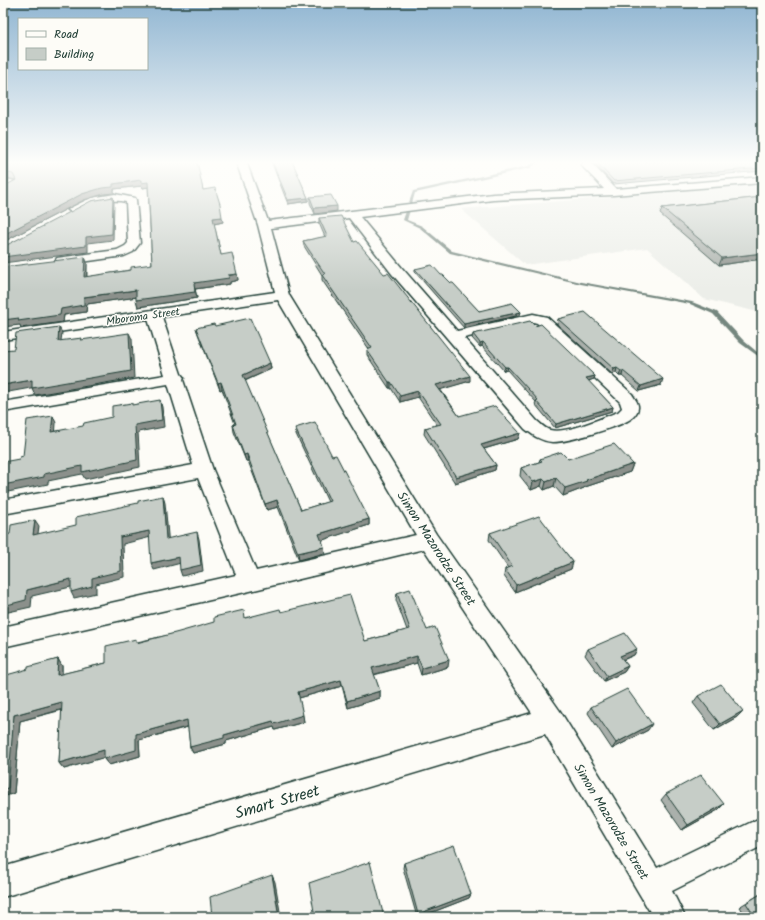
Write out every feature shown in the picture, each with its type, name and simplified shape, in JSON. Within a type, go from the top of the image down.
[{"type":"street","points":[[62,217],[86,204]]},
{"type":"street","points":[[50,263],[120,253],[129,249],[134,243],[131,204]]},
{"type":"street","name":"Simon Mazorodze Street","points":[[256,204],[264,225],[282,295],[429,540],[551,720],[670,917]]},
{"type":"street","points":[[264,225],[439,204]]},
{"type":"street","points":[[352,214],[397,270],[454,336],[531,425],[545,435],[554,437],[566,435],[624,416],[630,409],[630,404],[626,398],[542,320],[532,318],[454,336]]},
{"type":"street","name":"Mboroma Street","points":[[3,336],[282,295]]},
{"type":"street","points":[[154,315],[176,378],[204,470],[250,582]]},
{"type":"street","points":[[3,407],[176,378]]},
{"type":"street","points":[[3,507],[204,470]]},
{"type":"street","points":[[3,637],[250,582],[429,540]]},
{"type":"street","name":"Smart Street","points":[[3,882],[551,720]]},
{"type":"street","points":[[651,886],[762,831]]},
{"type":"shaded area","points":[[526,204],[762,204],[762,313],[704,299],[647,248],[525,265],[461,209]]},
{"type":"building","points":[[3,204],[63,204],[3,235]]},
{"type":"building","points":[[85,204],[113,204],[112,234],[86,237],[86,246],[3,257],[3,247]]},
{"type":"building","points":[[149,204],[220,204],[222,217],[213,218],[221,255],[232,253],[237,274],[228,275],[229,278],[194,283],[195,292],[136,300],[136,290],[84,297],[84,305],[61,309],[60,315],[18,321],[19,318],[3,320],[3,267],[85,257],[84,277],[131,270],[131,267],[152,264]]},
{"type":"building","points":[[313,204],[336,204],[337,206],[314,208]]},
{"type":"building","points":[[699,204],[762,204],[762,253],[722,258],[662,208]]},
{"type":"building","points":[[341,216],[354,242],[357,241],[384,274],[388,273],[470,376],[436,385],[459,416],[495,406],[520,433],[481,445],[496,465],[456,477],[425,428],[441,424],[418,391],[400,396],[367,350],[372,348],[322,275],[325,274],[303,241],[327,236],[319,218]]},
{"type":"building","points":[[432,265],[441,275],[453,283],[479,311],[512,303],[521,312],[464,324],[415,269]]},
{"type":"building","points":[[585,312],[663,379],[641,386],[623,371],[617,368],[614,369],[558,319]]},
{"type":"building","points":[[250,318],[270,363],[243,375],[301,510],[330,501],[295,428],[315,422],[332,456],[336,455],[369,519],[319,534],[324,547],[298,553],[277,500],[265,504],[247,454],[244,455],[233,425],[236,424],[221,382],[218,383],[196,328],[214,324],[215,326]]},
{"type":"building","points":[[530,321],[535,326],[541,324],[595,376],[586,378],[613,407],[556,424],[536,401],[538,400],[508,367],[505,367],[483,342],[480,343],[473,334]]},
{"type":"building","points":[[59,327],[58,341],[82,338],[81,340],[129,333],[131,371],[32,388],[32,380],[3,385],[3,350],[14,349],[16,333]]},
{"type":"building","points":[[160,400],[162,420],[135,425],[137,460],[82,472],[82,466],[44,474],[44,477],[3,485],[3,462],[19,459],[23,456],[27,420],[53,416],[51,432],[83,426],[84,423],[112,417],[112,406],[132,403],[132,405]]},
{"type":"building","points":[[614,444],[633,464],[565,488],[556,478],[546,482],[543,479],[533,482],[521,468],[542,461],[540,459],[561,452],[568,459]]},
{"type":"building","points":[[163,496],[166,539],[197,532],[201,565],[180,570],[179,557],[151,563],[149,531],[120,537],[121,571],[92,578],[92,586],[71,592],[71,579],[27,590],[26,600],[3,606],[3,536],[10,534],[11,525],[35,520],[33,535],[76,525],[76,517]]},
{"type":"building","points":[[539,516],[573,562],[516,585],[505,569],[512,566],[490,533]]},
{"type":"building","points":[[410,589],[427,630],[435,627],[449,660],[422,668],[417,656],[372,668],[380,691],[347,701],[341,680],[298,692],[303,715],[274,724],[273,721],[224,735],[224,738],[190,747],[187,720],[136,734],[136,750],[104,759],[104,750],[59,763],[62,702],[14,715],[8,788],[3,789],[3,676],[28,669],[28,667],[58,659],[57,675],[106,663],[106,646],[136,639],[136,643],[179,632],[214,622],[214,617],[244,610],[245,618],[280,609],[281,612],[350,595],[365,641],[410,629],[397,593]]},
{"type":"building","points":[[625,633],[637,649],[620,656],[628,666],[607,676],[588,649]]},
{"type":"building","points":[[721,684],[743,711],[720,724],[698,696]]},
{"type":"building","points":[[627,689],[652,724],[616,743],[591,707]]},
{"type":"building","points":[[701,775],[724,804],[688,825],[666,794]]},
{"type":"building","points":[[454,845],[471,894],[418,914],[404,863]]},
{"type":"building","points":[[370,862],[384,917],[315,917],[309,883]]},
{"type":"building","points":[[272,875],[279,917],[212,917],[210,897]]},
{"type":"building","points":[[762,893],[762,917],[755,917],[746,903]]},
{"type":"waterway","points":[[410,204],[405,220],[421,227],[451,252],[581,283],[691,303],[715,313],[742,342],[762,358]]}]
